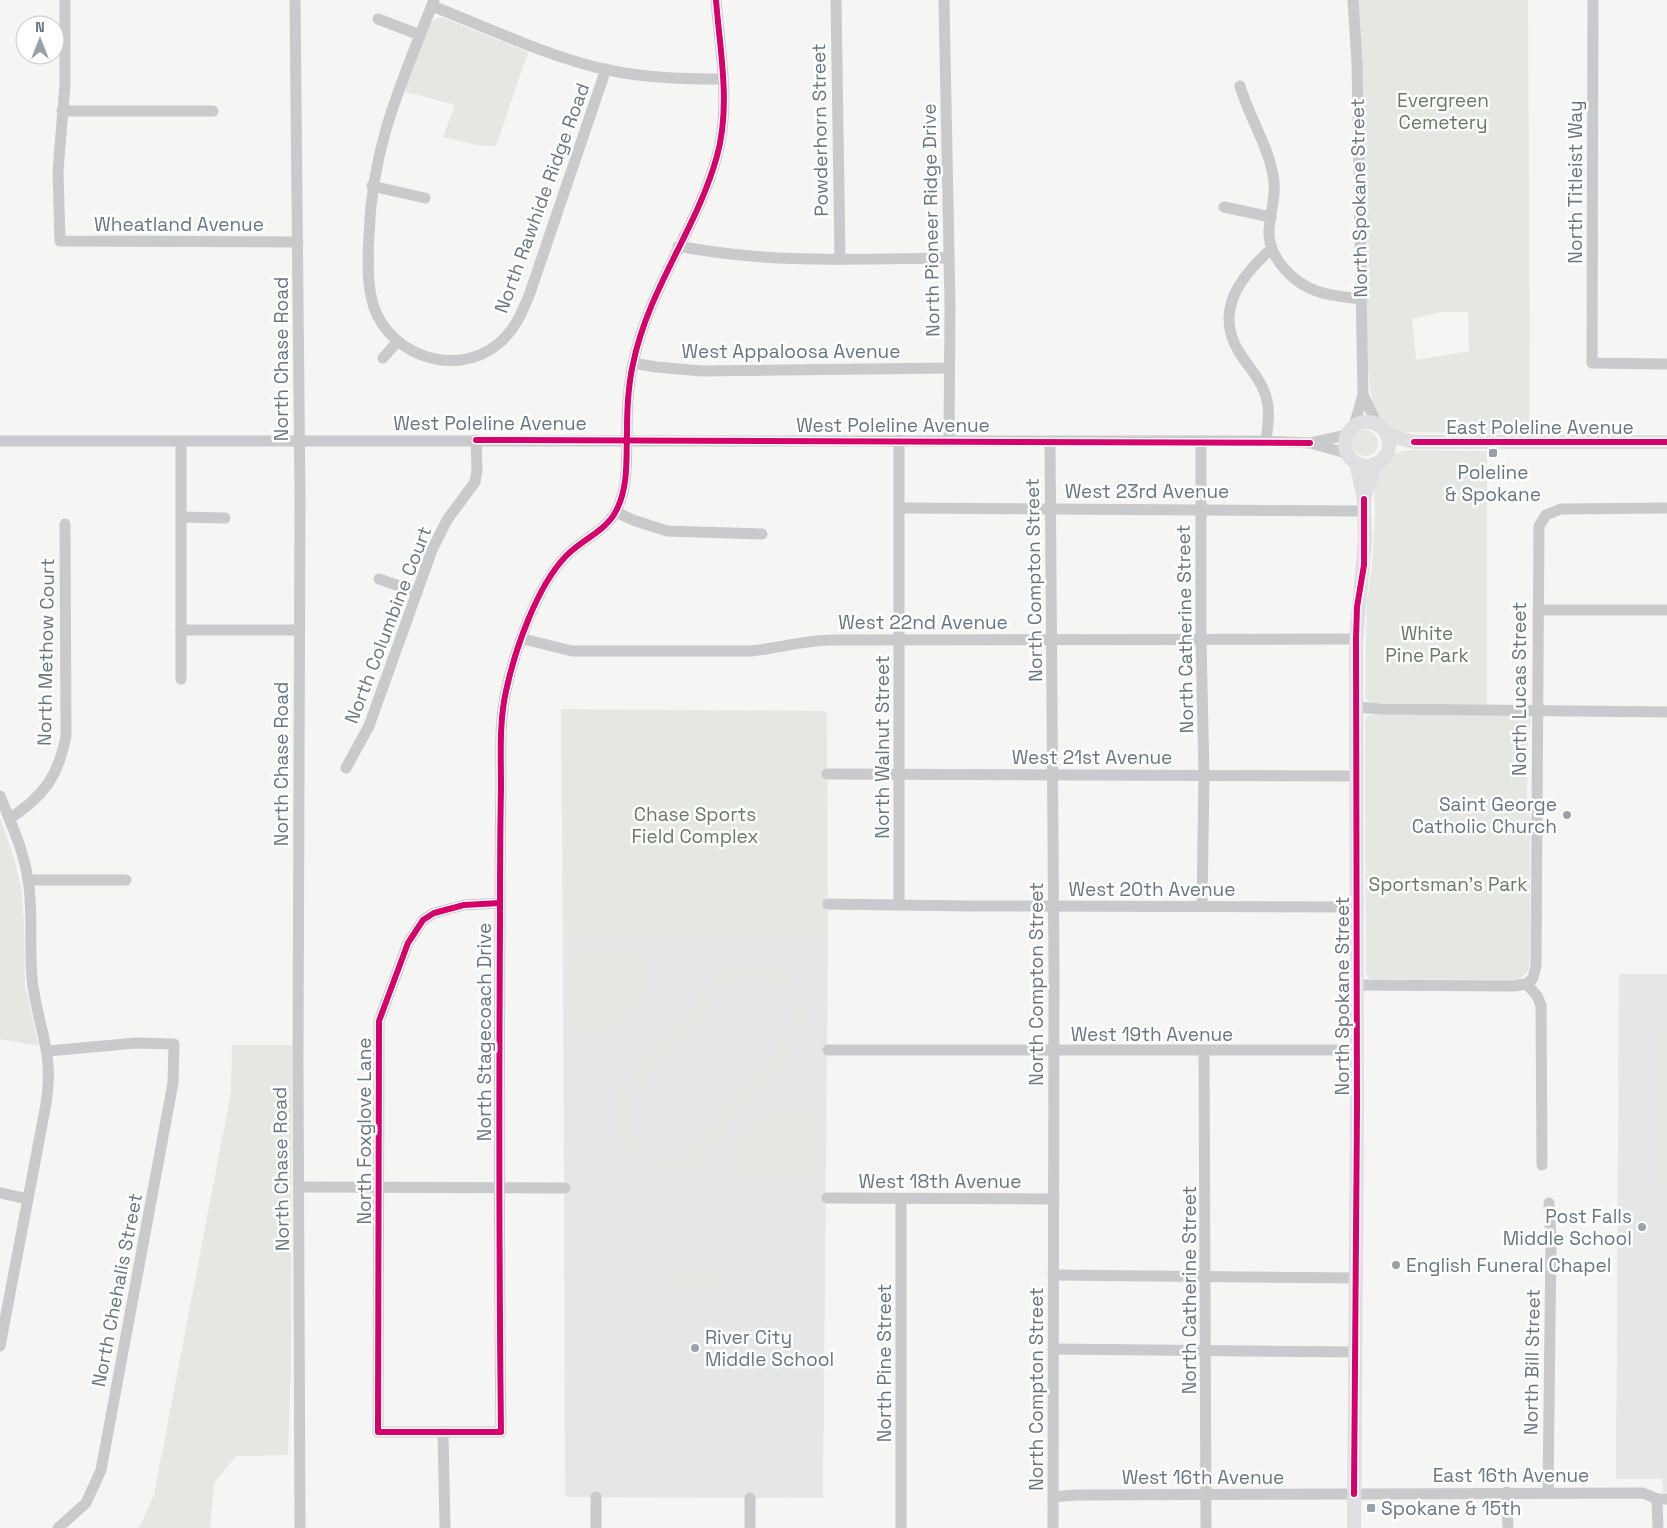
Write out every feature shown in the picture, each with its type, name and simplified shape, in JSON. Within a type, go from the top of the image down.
[{"type":"main road","points":[[1365,422],[1377,424],[1387,435],[1389,442],[1380,460],[1366,466],[1351,458],[1350,430],[1365,422]]},
{"type":"main road","name":"East Poleline Avenue","points":[[1387,435],[1414,442],[1667,442]]},
{"type":"main road","name":"East Poleline Avenue","points":[[1380,460],[1404,445],[1414,442]]},
{"type":"main road","name":"North Spokane Street","points":[[1351,458],[1364,505],[1364,565],[1357,607],[1356,639],[1356,1352],[1354,1528]]},
{"type":"main road","name":"North Spokane Street","points":[[1364,505],[1380,460]]},
{"type":"street","points":[[65,0],[65,60],[62,111],[213,111]]},
{"type":"street","name":"North Chase Road","points":[[295,0],[298,242],[300,1528]]},
{"type":"street","name":"North Stagecoach Drive","points":[[443,1432],[501,1432],[499,1188],[500,720],[507,686],[522,639],[546,580],[566,556],[608,523],[616,512],[626,476],[628,398],[633,363],[648,311],[703,197],[717,155],[725,97],[716,0]]},
{"type":"street","name":"Powderhorn Street","points":[[836,0],[840,259]]},
{"type":"street","name":"North Pioneer Ridge Drive","points":[[944,0],[949,440]]},
{"type":"street","name":"North Spokane Street","points":[[1350,430],[1363,395],[1357,63],[1353,0]]},
{"type":"street","name":"North Titleist Way","points":[[1593,0],[1592,363],[1667,364]]},
{"type":"street","points":[[433,3],[554,53],[606,69],[662,78],[722,79]]},
{"type":"street","name":"North Rawhide Ridge Road","points":[[433,3],[389,115],[377,156],[372,186],[368,248],[370,296],[383,325],[396,342],[415,353],[429,358],[461,359],[475,356],[492,348],[516,324],[530,293],[606,69]]},
{"type":"street","points":[[378,19],[420,34]]},
{"type":"street","points":[[1240,86],[1266,148],[1274,176],[1275,191],[1271,217],[1271,249],[1289,272],[1308,287],[1320,292],[1360,299]]},
{"type":"street","name":"Wheatland Avenue","points":[[62,111],[58,171],[60,241],[298,242]]},
{"type":"street","points":[[372,186],[425,198]]},
{"type":"street","points":[[1224,207],[1271,217]]},
{"type":"street","points":[[678,246],[752,258],[948,258]]},
{"type":"street","points":[[1266,441],[1269,416],[1267,401],[1261,384],[1232,339],[1228,317],[1234,294],[1271,249]]},
{"type":"street","points":[[383,358],[396,342]]},
{"type":"street","name":"West Appaloosa Avenue","points":[[633,363],[702,371],[949,368]]},
{"type":"street","name":"North Spokane Street","points":[[1363,395],[1377,424]]},
{"type":"street","name":"West Poleline Avenue","points":[[1310,443],[1350,430]]},
{"type":"street","name":"North Columbine Court","points":[[346,768],[369,726],[432,550],[447,520],[475,482],[478,470],[476,440]]},
{"type":"street","name":"North Walnut Street","points":[[899,440],[899,905]]},
{"type":"street","name":"West Poleline Avenue","points":[[0,441],[1266,441],[1310,443],[1351,458]]},
{"type":"street","name":"North Compton Street","points":[[1050,441],[1053,641],[1053,1528]]},
{"type":"street","name":"North Catherine Street","points":[[1201,441],[1201,639],[1204,775],[1202,906]]},
{"type":"street","points":[[180,442],[180,680]]},
{"type":"street","name":"West 23rd Avenue","points":[[900,508],[1201,509],[1364,505]]},
{"type":"street","name":"North Lucas Street","points":[[1527,984],[1533,978],[1536,966],[1538,531],[1546,515],[1561,509],[1667,508]]},
{"type":"street","points":[[616,512],[633,520],[667,531],[762,534]]},
{"type":"street","points":[[181,517],[225,518]]},
{"type":"street","name":"North Methow Court","points":[[9,819],[32,804],[49,784],[61,759],[66,736],[65,524]]},
{"type":"street","points":[[379,579],[417,592]]},
{"type":"street","points":[[1538,610],[1667,610]]},
{"type":"street","points":[[181,630],[299,630]]},
{"type":"street","name":"West 22nd Avenue","points":[[522,639],[572,651],[742,651],[778,648],[813,640],[1356,639]]},
{"type":"street","points":[[1356,707],[1381,709],[1667,712]]},
{"type":"street","name":"West 21st Avenue","points":[[828,774],[1356,776]]},
{"type":"street","points":[[0,796],[28,880],[33,984],[48,1052],[48,1088],[28,1199],[3,1316],[0,1346]]},
{"type":"street","points":[[28,880],[126,880]]},
{"type":"street","name":"North Foxglove Lane","points":[[443,1432],[378,1432],[379,1021],[408,943],[423,920],[434,913],[464,905],[500,903]]},
{"type":"street","name":"West 20th Avenue","points":[[828,904],[1356,907]]},
{"type":"street","points":[[1356,985],[1514,986],[1527,984],[1537,996],[1541,1005],[1542,1165]]},
{"type":"street","name":"North Chehalis Street","points":[[48,1052],[136,1043],[174,1044],[173,1083],[101,1470],[86,1503],[58,1528]]},
{"type":"street","name":"West 19th Avenue","points":[[828,1050],[1356,1050]]},
{"type":"street","name":"North Catherine Street","points":[[1204,1051],[1207,1351],[1206,1528]]},
{"type":"street","points":[[299,1187],[565,1188]]},
{"type":"street","points":[[0,1193],[28,1199]]},
{"type":"street","name":"West 18th Avenue","points":[[827,1198],[1054,1199]]},
{"type":"street","name":"North Pine Street","points":[[902,1199],[902,1528]]},
{"type":"street","name":"North Bill Street","points":[[1548,1492],[1551,1250],[1549,1203]]},
{"type":"street","points":[[1054,1274],[1356,1278]]},
{"type":"street","points":[[1053,1349],[1356,1352]]},
{"type":"street","points":[[443,1432],[445,1528]]},
{"type":"street","points":[[1507,1492],[1508,1528]]},
{"type":"street","name":"East 16th Avenue","points":[[1354,1494],[1643,1492],[1662,1498]]},
{"type":"street","name":"West 16th Avenue","points":[[1053,1497],[1354,1494]]},
{"type":"street","points":[[596,1497],[596,1528]]},
{"type":"street","points":[[750,1498],[750,1528]]},
{"type":"street","points":[[1658,1528],[1662,1498]]},
{"type":"shaded area","name":"River City Middle School","points":[[563,940],[828,941],[823,1498],[565,1497]]},
{"type":"shaded area","name":"Post Falls Middle School","points":[[1619,974],[1667,974],[1667,1492],[1663,1492],[1662,1479],[1616,1479]]},
{"type":"green space","name":"Evergreen Cemetery","points":[[1353,0],[1528,0],[1530,433],[1399,432],[1390,429],[1383,423],[1374,407],[1368,369]],"holes":[[[1441,312],[1468,312],[1469,351],[1416,360],[1412,319]]]},
{"type":"green space","points":[[441,17],[528,52],[496,146],[482,146],[443,137],[455,105],[403,91],[432,21]]},
{"type":"green space","points":[[1365,430],[1374,434],[1378,443],[1374,452],[1365,456],[1356,452],[1352,443],[1356,434]]},
{"type":"green space","name":"White Pine Park","points":[[1407,450],[1487,451],[1487,705],[1374,703],[1369,702],[1365,697],[1367,599],[1372,567],[1375,512],[1374,488],[1380,465],[1393,454]]},
{"type":"green space","name":"Chase Sports Field Complex","points":[[561,709],[827,711],[828,941],[563,940]]},
{"type":"green space","name":"Sportsman's Park","points":[[1375,714],[1526,716],[1530,718],[1531,724],[1528,730],[1527,806],[1530,811],[1529,969],[1520,980],[1370,979],[1366,974],[1365,720],[1367,716]]},
{"type":"green space","points":[[0,818],[13,855],[21,886],[24,923],[25,986],[39,1046],[0,1039]]},
{"type":"green space","points":[[577,954],[649,955],[645,990],[640,1003],[631,1013],[607,1026],[573,1030],[572,959]]},
{"type":"green space","points":[[747,963],[773,966],[794,982],[804,1003],[804,1031],[794,1050],[686,1176],[677,1168],[661,1168],[646,1164],[634,1156],[625,1145],[619,1132],[618,1102],[624,1087],[714,979],[727,969]],"holes":[[[753,974],[773,980],[788,994],[794,1012],[794,1023],[791,1033],[692,1150],[678,1157],[665,1158],[653,1155],[642,1148],[634,1137],[629,1125],[628,1111],[632,1097],[725,985],[740,976]]]},
{"type":"green space","points":[[1658,1027],[1667,1027],[1667,1182],[1657,1182]]},
{"type":"green space","points":[[232,1045],[292,1045],[291,1361],[288,1455],[236,1456],[214,1483],[210,1528],[139,1528],[154,1495],[231,1092]]},
{"type":"green space","points":[[817,1108],[816,1172],[810,1178],[732,1176],[740,1143],[758,1121],[784,1110]]},
{"type":"green space","points":[[665,1273],[693,1273],[693,1289],[665,1289]]},
{"type":"green space","points":[[694,1273],[722,1273],[722,1289],[694,1289]]},
{"type":"cycle path","points":[[500,903],[464,905],[434,913],[423,920],[408,943],[379,1021],[378,1432],[501,1432],[499,1050],[502,715],[510,674],[521,638],[546,584],[566,556],[600,530],[612,518],[623,492],[626,472],[629,389],[640,337],[661,284],[698,209],[717,156],[721,137],[724,98],[716,0]]},
{"type":"cycle path","points":[[476,440],[1310,443]]},
{"type":"cycle path","points":[[1414,442],[1667,442]]},
{"type":"cycle path","points":[[1354,1494],[1357,1108],[1356,639],[1357,607],[1364,565],[1364,499]]},
{"type":"place","name":"Poleline & Spokane","points":[[1493,453]]},
{"type":"place","name":"Saint George Catholic Church","points":[[1567,815]]},
{"type":"place","name":"Post Falls Middle School","points":[[1642,1227]]},
{"type":"place","name":"English Funeral Chapel","points":[[1396,1265]]},
{"type":"place","name":"River City Middle School","points":[[695,1348]]},
{"type":"place","name":"Spokane & 15th","points":[[1371,1508]]}]
